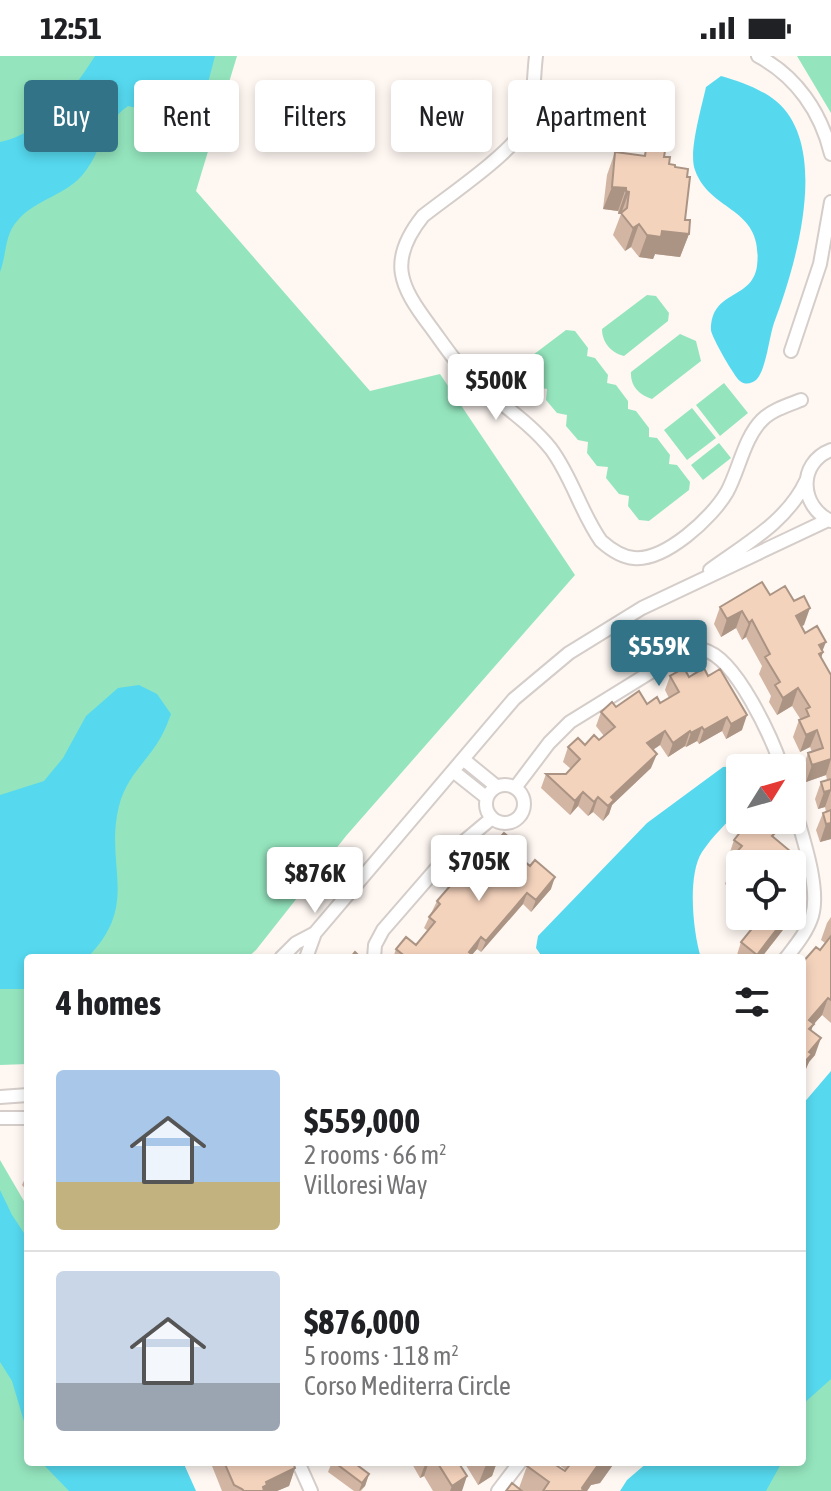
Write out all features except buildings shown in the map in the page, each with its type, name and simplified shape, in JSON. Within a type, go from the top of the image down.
[{"type":"street","points":[[536,56],[529,116],[524,130],[508,148],[423,216],[414,227],[403,255],[403,280],[408,297],[458,363],[469,376],[535,431],[552,451],[601,541],[618,553],[635,558],[662,551],[704,520],[725,494],[752,434],[763,420],[801,400]]},
{"type":"street","points":[[758,56],[775,66],[814,109],[831,154]]},
{"type":"street","points":[[791,351],[820,264],[831,202]]},
{"type":"street","points":[[688,586],[781,516],[799,497],[816,459],[831,450]]},
{"type":"street","points":[[307,954],[315,933],[514,699],[569,653],[642,608],[829,521],[811,504],[806,481]]},
{"type":"street","points":[[515,788],[549,743],[570,722],[694,648],[718,656],[730,668],[777,754]]},
{"type":"street","points":[[463,759],[496,786]]},
{"type":"street","points":[[453,771],[487,798]]},
{"type":"street","points":[[506,784],[515,788],[524,801],[521,814],[512,822],[505,823],[492,818],[486,809],[487,798],[496,786],[506,784]]},
{"type":"street","points":[[374,954],[375,945],[383,930],[401,908],[449,854],[492,818]]},
{"type":"street","points":[[789,954],[813,914],[814,894],[800,834]]},
{"type":"street","points":[[285,954],[296,943],[315,933]]},
{"type":"street","points":[[0,1097],[24,1095]]},
{"type":"street","points":[[0,1118],[24,1118]]},
{"type":"street","points":[[300,1466],[311,1490]]},
{"type":"street","points":[[498,1491],[517,1466]]},
{"type":"green space","points":[[0,56],[237,56],[230,80],[134,80],[134,152],[208,152],[196,191],[370,391],[440,374],[575,575],[346,836],[252,954],[24,954],[24,1064],[0,1065]]},
{"type":"green space","points":[[797,56],[831,56],[831,113]]},
{"type":"green space","points":[[647,295],[656,296],[669,313],[668,321],[624,356],[619,355],[611,350],[602,329]]},
{"type":"green space","points":[[566,330],[575,331],[588,348],[587,356],[595,358],[608,375],[607,383],[616,385],[628,401],[628,409],[636,411],[649,428],[649,437],[657,438],[670,455],[669,464],[677,465],[690,482],[689,490],[649,521],[639,520],[628,506],[629,496],[619,494],[606,478],[608,467],[597,466],[587,453],[588,442],[578,440],[566,426],[567,415],[557,413],[546,400],[547,389],[537,387],[524,371],[525,361]]},
{"type":"green space","points":[[680,334],[696,341],[701,361],[652,399],[643,395],[634,386],[631,372]]},
{"type":"green space","points":[[724,383],[748,413],[720,436],[696,405]]},
{"type":"green space","points":[[692,408],[716,438],[687,460],[664,430]]},
{"type":"green space","points":[[719,443],[731,458],[703,480],[691,465]]},
{"type":"green space","points":[[0,1160],[24,1201],[24,1466],[177,1466],[192,1491],[0,1491]]},
{"type":"green space","points":[[831,1180],[831,1491],[626,1491],[647,1466],[806,1466],[806,1223]]},
{"type":"water","points":[[95,56],[215,56],[209,80],[134,80],[134,107],[128,106],[118,115],[118,80],[79,80]]},
{"type":"water","points":[[721,76],[764,93],[776,101],[793,121],[802,147],[805,176],[804,208],[791,270],[762,369],[756,380],[748,384],[733,373],[711,330],[717,308],[754,277],[757,246],[744,221],[702,184],[693,162],[696,129],[706,87]]},
{"type":"water","points":[[24,133],[24,152],[96,152],[77,180],[25,213],[13,226],[0,272],[0,142]]},
{"type":"water","points":[[139,685],[157,694],[171,714],[156,746],[132,777],[119,806],[115,847],[118,884],[113,920],[90,954],[24,954],[24,989],[0,989],[0,795],[44,781],[63,758],[86,716],[118,688]]},
{"type":"water","points":[[726,767],[726,824],[702,852],[694,875],[694,920],[700,954],[540,954],[536,948],[538,936],[647,823]]},
{"type":"water","points":[[831,1071],[831,1379],[806,1401],[806,1100]]},
{"type":"water","points":[[0,1190],[24,1233],[24,1422],[12,1381],[0,1362]]},
{"type":"water","points":[[45,1466],[185,1466],[196,1491],[69,1491]]},
{"type":"water","points":[[643,1466],[780,1466],[766,1491],[620,1491]]}]
